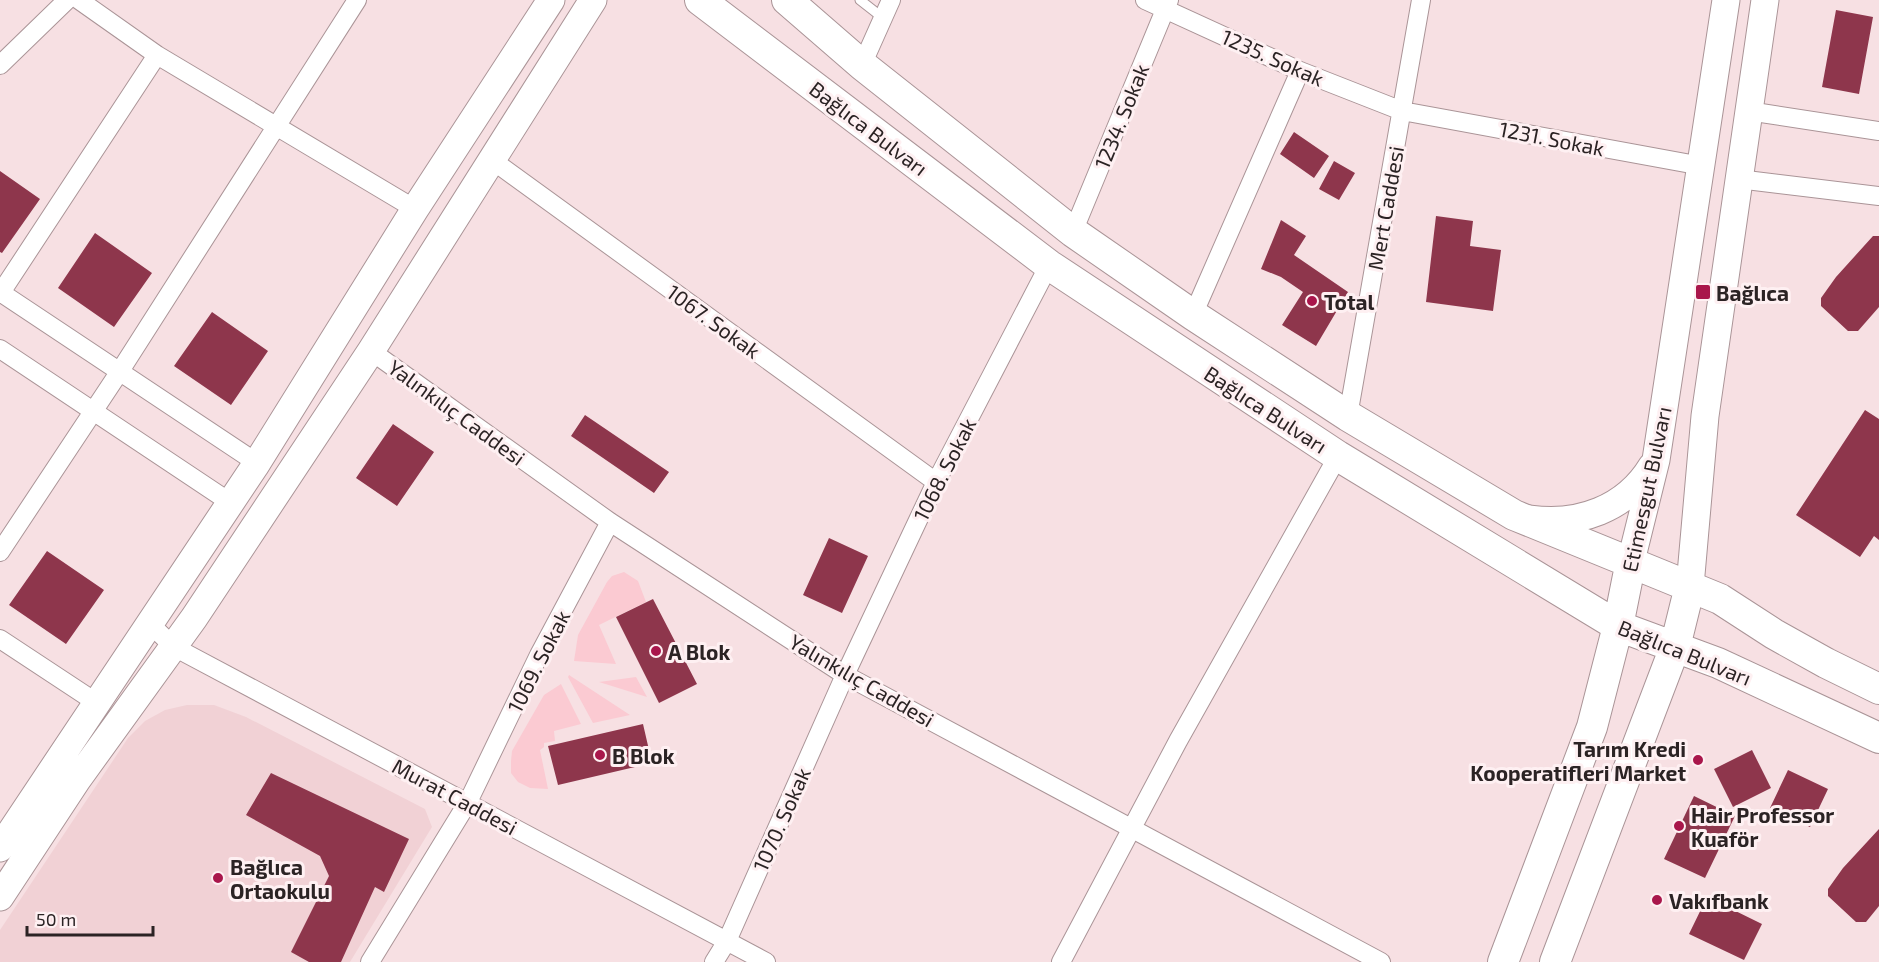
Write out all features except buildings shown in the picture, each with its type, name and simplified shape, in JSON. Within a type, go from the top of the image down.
[{"type":"main road","points":[[0,848],[257,463],[415,210],[551,0]]},
{"type":"main road","points":[[0,897],[77,780],[174,647],[371,351],[593,0]]},
{"type":"main road","name":"Bağlıca Bulvarı","points":[[700,0],[1049,265],[1338,456],[1618,626],[1718,663],[1879,738]]},
{"type":"main road","name":"Bağlıca Bulvarı","points":[[787,0],[862,65],[1073,232],[1193,315],[1348,416],[1514,515],[1720,599],[1774,634],[1879,689]]},
{"type":"main road","name":"Etimesgut Bulvarı","points":[[1503,962],[1592,727],[1618,626],[1631,561],[1656,460],[1726,0]]},
{"type":"main road","name":"Etimesgut Bulvarı","points":[[1555,962],[1674,647],[1690,586],[1705,416],[1765,0]]},
{"type":"main road","points":[[1514,515],[1529,519],[1559,521],[1596,513],[1628,494],[1644,478],[1656,460]]},
{"type":"street","points":[[0,65],[67,0]]},
{"type":"street","points":[[79,0],[157,55],[415,210]]},
{"type":"street","points":[[0,552],[120,371],[357,0]]},
{"type":"street","points":[[862,65],[891,0]]},
{"type":"street","name":"1235. Sokak","points":[[1145,0],[1167,5],[1300,71],[1402,111]]},
{"type":"street","name":"Mert Caddesi","points":[[1348,416],[1421,0]]},
{"type":"street","name":"1234. Sokak","points":[[1073,232],[1167,5]]},
{"type":"street","points":[[157,55],[0,293],[257,463]]},
{"type":"street","points":[[1193,315],[1300,71]]},
{"type":"street","name":"1231. Sokak","points":[[1402,111],[1702,166]]},
{"type":"street","points":[[1748,111],[1879,131]]},
{"type":"street","name":"1067. Sokak","points":[[492,160],[936,482]]},
{"type":"street","points":[[1738,179],[1879,196]]},
{"type":"street","name":"1068. Sokak","points":[[845,675],[936,482],[1049,265]]},
{"type":"street","points":[[0,349],[231,503]]},
{"type":"street","name":"Yalınkılıç Caddesi","points":[[371,351],[610,522],[845,675],[1381,962]]},
{"type":"street","points":[[1061,962],[1338,456]]},
{"type":"street","name":"1069. Sokak","points":[[369,962],[468,802],[539,655],[610,522]]},
{"type":"street","name":"Murat Caddesi","points":[[149,623],[174,647],[766,962]]},
{"type":"street","points":[[0,639],[97,703]]},
{"type":"street","name":"1070. Sokak","points":[[714,962],[727,941],[845,675]]},
{"type":"lane","points":[[860,0],[883,18]]},
{"type":"shaded area","points":[[624,572],[638,581],[646,602],[599,625],[616,664],[574,661],[578,635],[607,582],[612,576]]},
{"type":"shaded area","points":[[569,675],[630,715],[593,723]]},
{"type":"shaded area","points":[[636,677],[647,697],[599,682]]},
{"type":"shaded area","points":[[561,684],[581,724],[554,731],[555,741],[544,743],[544,747],[540,750],[548,789],[530,788],[518,782],[511,773],[512,751],[544,695]]},
{"type":"shaded area","name":"Bağlıca Ortaokulu","points":[[187,705],[214,705],[246,717],[425,809],[432,827],[350,962],[0,962],[0,930],[128,738],[145,721],[165,710]]},
{"type":"place","name":"Bağlıca","points":[[1703,292]]},
{"type":"place","name":"Total","points":[[1312,301]]},
{"type":"place","name":"A Blok","points":[[656,651]]},
{"type":"place","name":"B Blok","points":[[600,755]]},
{"type":"place","name":"Tarım Kredi Kooperatifleri Market","points":[[1698,760]]},
{"type":"place","name":"Hair Professor Kuaför","points":[[1679,826]]},
{"type":"place","name":"Bağlıca Ortaokulu","points":[[218,878]]},
{"type":"place","name":"Vakıfbank","points":[[1657,900]]}]
